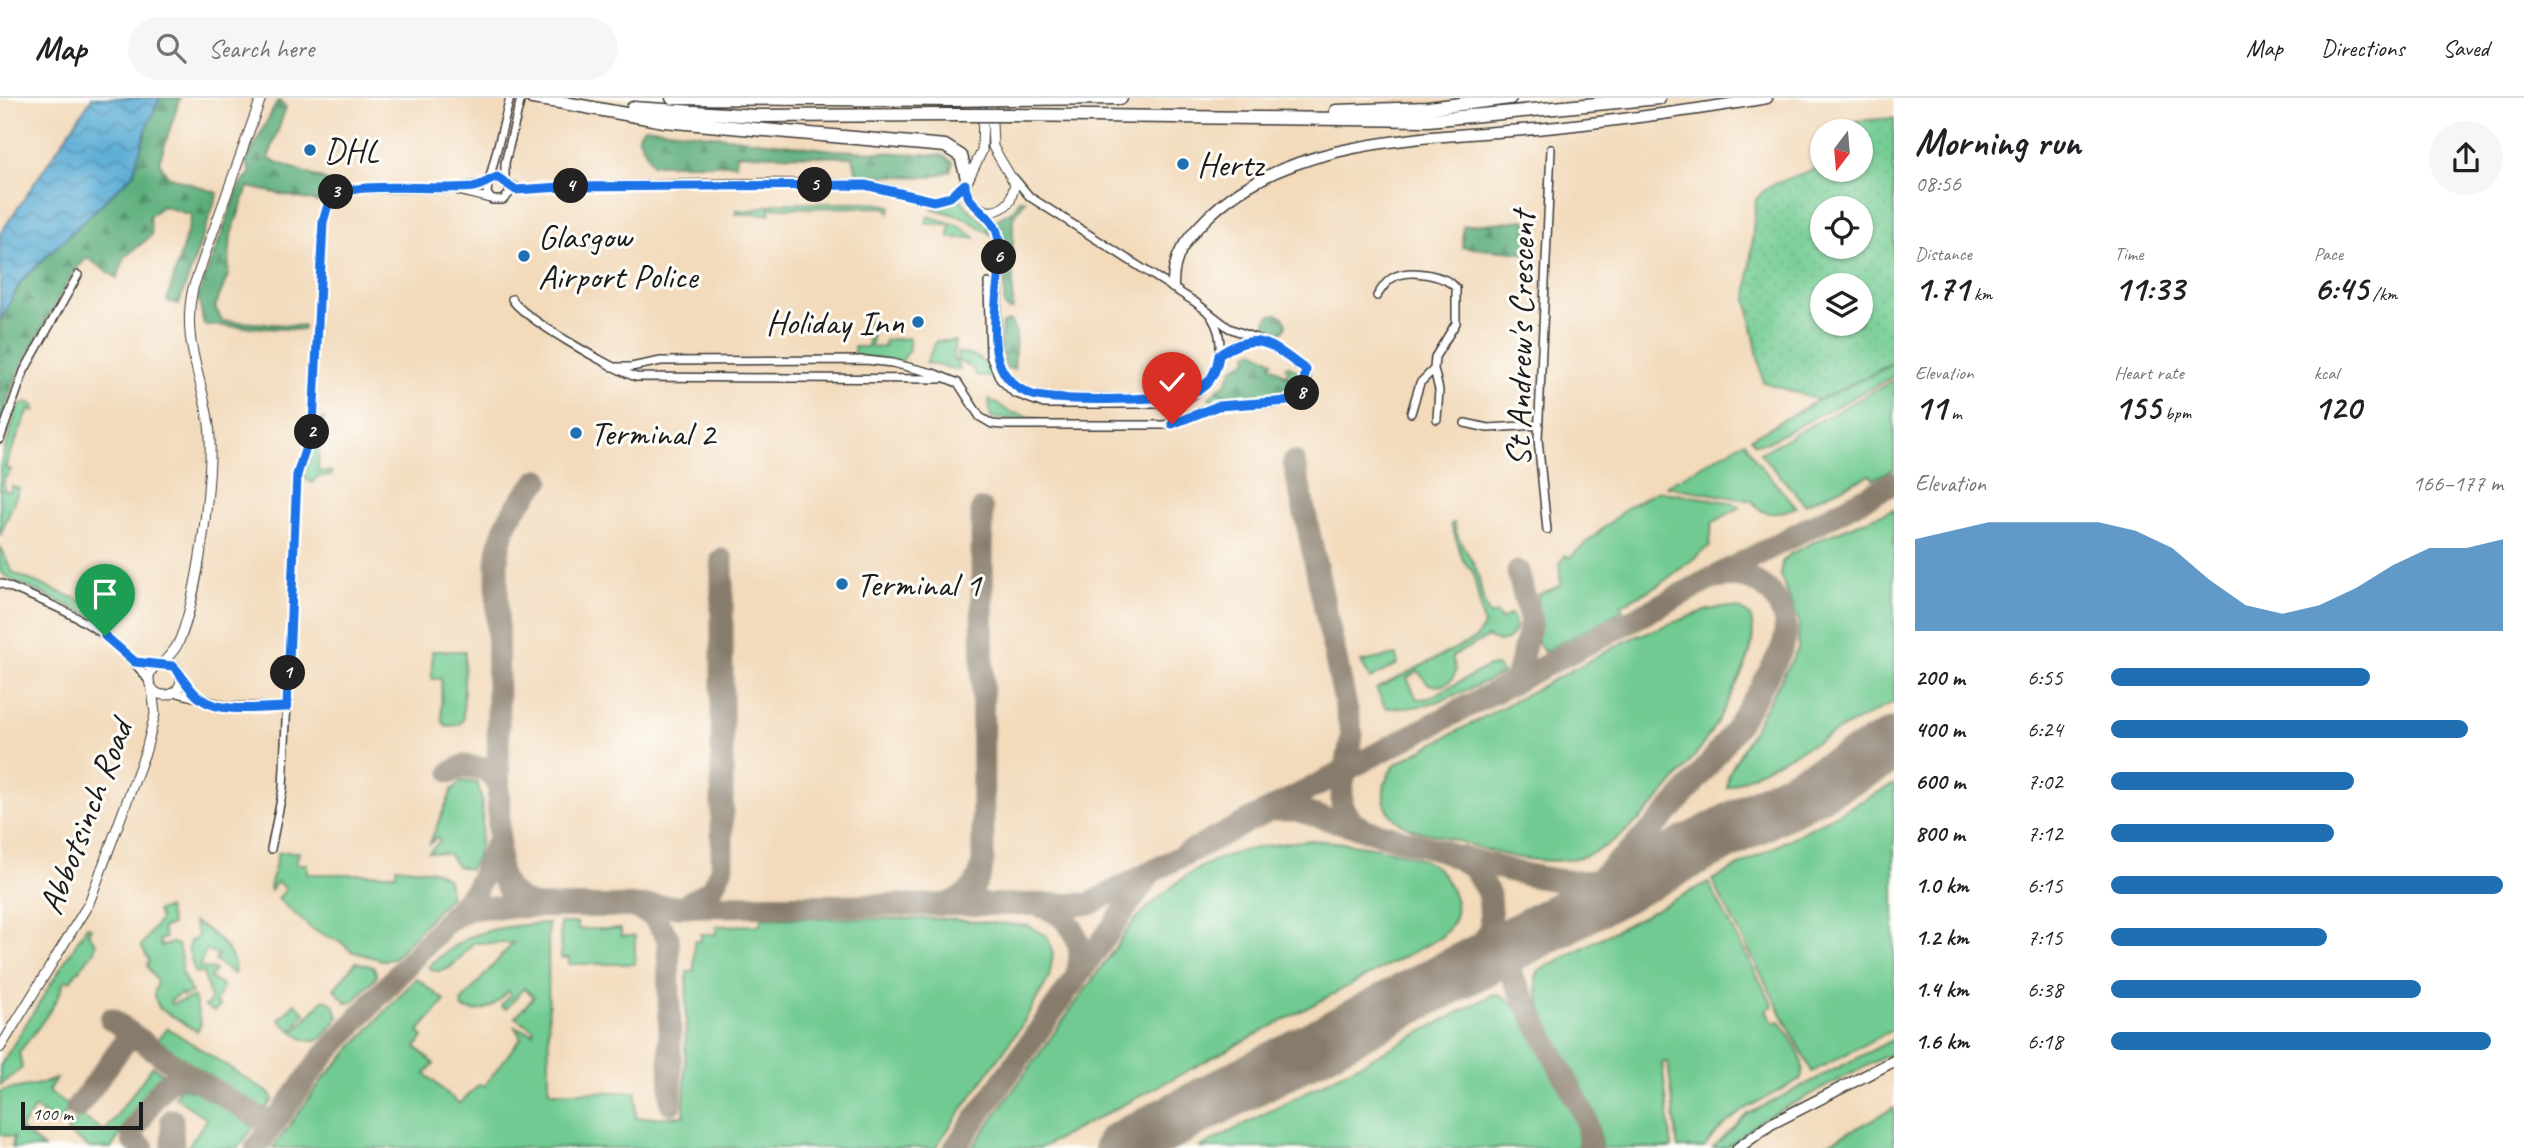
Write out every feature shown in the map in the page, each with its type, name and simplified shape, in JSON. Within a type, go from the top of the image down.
[{"type":"highway","points":[[532,98],[665,116],[945,146],[961,156],[966,181]]},
{"type":"highway","points":[[672,98],[833,101],[1121,98]]},
{"type":"highway","points":[[833,101],[876,98]]},
{"type":"highway","points":[[1152,116],[1428,108],[1510,98]]},
{"type":"highway","points":[[665,116],[1008,115],[1428,120],[1659,98]]},
{"type":"main road","points":[[1173,287],[1176,257],[1196,228],[1234,194],[1290,165],[1337,152],[1390,144],[1635,117],[1767,98]]},
{"type":"main road","points":[[1738,1148],[1771,1124],[1894,1061]]},
{"type":"street","points":[[200,698],[181,679],[176,668],[176,647],[192,593],[207,503],[212,452],[209,423],[190,345],[187,313],[193,288],[261,98]]},
{"type":"street","points":[[492,200],[486,190],[510,98]]},
{"type":"street","points":[[449,189],[492,200],[507,198],[505,163],[521,98]]},
{"type":"street","points":[[271,849],[283,789],[297,475],[313,425],[322,241],[327,205],[333,194],[346,189],[449,189],[488,182],[497,177],[526,190],[561,187],[865,185],[934,201],[950,197],[966,181],[979,162],[982,151],[983,98]]},
{"type":"street","points":[[612,367],[632,368],[661,361],[866,360],[933,373],[958,383],[980,417],[992,424],[1163,425],[1180,422],[1218,406],[1289,401],[1301,395],[1306,370],[1263,341],[1229,328],[1173,287],[1030,197],[993,147],[991,98]]},
{"type":"street","name":"St Andrew's Crescent","points":[[1547,530],[1539,425],[1551,149]]},
{"type":"street","points":[[985,211],[998,210],[1008,205],[1015,188],[1012,175]]},
{"type":"street","points":[[966,181],[969,199],[985,211],[996,228],[999,243],[997,358],[1015,385],[1040,400]]},
{"type":"street","points":[[1377,296],[1387,281],[1399,274],[1430,275],[1443,279],[1456,288],[1456,323],[1438,348],[1434,369],[1439,390],[1437,419]]},
{"type":"street","points":[[0,439],[27,363],[78,275]]},
{"type":"street","points":[[988,283],[989,350],[995,368],[1014,393],[1040,400],[1167,398],[1196,392],[1214,374],[1219,355],[1219,333],[1210,314]]},
{"type":"street","points":[[512,299],[516,307],[530,317],[612,367],[641,378],[917,377],[951,380]]},
{"type":"street","points":[[1219,355],[1240,342],[1263,341]]},
{"type":"street","points":[[1411,413],[1420,383],[1434,369]]},
{"type":"street","points":[[1465,423],[1488,428],[1539,425]]},
{"type":"street","points":[[0,583],[84,619],[135,662],[160,694],[172,693],[228,706],[287,707]]},
{"type":"street","points":[[151,685],[150,674],[176,647]]},
{"type":"street","points":[[135,662],[176,668]]},
{"type":"street","points":[[172,693],[181,679]]},
{"type":"street","name":"Abbotsinch Road","points":[[0,1048],[89,903],[146,750],[155,714],[151,685]]},
{"type":"street","name":"Abbotsinch Road","points":[[155,714],[172,693]]},
{"type":"green space","points":[[160,98],[180,98],[159,162],[168,176],[218,193],[179,304],[167,301],[192,215],[162,206],[149,217],[152,235],[125,257],[117,278],[87,258],[74,271],[18,372],[0,423],[0,321],[22,280],[133,174],[148,124]]},
{"type":"green space","points":[[278,100],[286,107],[268,159],[328,181],[318,202],[248,187],[231,235],[228,275],[215,307],[222,321],[304,326],[303,330],[204,325],[198,296],[241,183],[251,173],[246,162]]},
{"type":"green space","points":[[1894,118],[1894,363],[1819,400],[1763,382],[1747,300],[1756,199],[1769,186],[1810,171],[1810,182],[1873,182],[1873,120]]},
{"type":"green space","points":[[644,127],[833,150],[942,155],[953,162],[950,171],[932,177],[857,175],[853,157],[737,154],[736,164],[652,164],[638,136]]},
{"type":"green space","points":[[961,199],[968,209],[986,224],[992,235],[965,218],[931,208],[946,207]]},
{"type":"green space","points":[[1020,200],[1025,200],[1013,218],[1013,310],[1008,310],[1004,305],[1005,241],[996,220],[1013,210]]},
{"type":"green space","points":[[779,203],[875,203],[891,206],[889,213],[886,207],[770,208],[769,214],[736,214],[736,210],[752,210]]},
{"type":"green space","points":[[928,216],[960,226],[975,238],[949,238],[950,224],[926,224]]},
{"type":"green space","points":[[1525,220],[1538,237],[1531,254],[1462,247],[1463,226]]},
{"type":"green space","points":[[1272,314],[1280,314],[1286,324],[1280,334],[1272,334],[1266,328],[1266,320]]},
{"type":"green space","points":[[871,321],[872,347],[884,347],[885,340],[909,338],[909,350],[902,361],[854,357],[854,347],[868,347],[868,322]]},
{"type":"green space","points":[[1010,321],[1016,333],[1014,369],[1006,368],[1000,346],[1002,323]]},
{"type":"green space","points":[[936,341],[955,341],[953,358],[960,370],[926,363]]},
{"type":"green space","points":[[1254,350],[1273,361],[1271,365],[1293,381],[1293,387],[1255,398],[1234,397],[1217,390],[1226,383],[1234,367],[1247,361],[1248,354]]},
{"type":"green space","points":[[958,352],[979,358],[996,376],[978,377],[971,367],[957,361]]},
{"type":"green space","points":[[1894,364],[1894,376],[1768,442],[1755,444],[1751,438],[1817,401]]},
{"type":"green space","points":[[1288,365],[1300,373],[1301,377],[1299,386],[1290,396],[1217,402],[1209,398],[1217,390],[1225,396],[1293,381],[1286,375],[1289,370],[1285,367]]},
{"type":"green space","points":[[1894,380],[1894,469],[1873,479],[1870,475],[1805,504],[1760,453]]},
{"type":"green space","points":[[989,399],[1010,412],[1043,420],[991,418]]},
{"type":"green space","points":[[27,402],[35,406],[35,411],[29,409],[5,467],[11,470],[4,479],[4,490],[10,492],[12,486],[19,489],[0,536],[0,465],[18,406]]},
{"type":"green space","points":[[322,418],[325,418],[319,442],[318,471],[332,472],[332,475],[317,477],[313,483],[307,480],[304,474]]},
{"type":"green space","points":[[1745,441],[1757,462],[1796,507],[1777,513],[1766,513],[1752,501],[1666,486]]},
{"type":"green space","points":[[1658,491],[1729,502],[1740,507],[1712,523],[1710,546],[1659,585],[1621,605],[1623,610],[1544,652],[1538,643],[1538,595],[1561,585],[1559,563],[1566,555],[1569,558],[1629,506]]},
{"type":"green space","points":[[1894,509],[1894,702],[1727,788],[1728,775],[1798,649],[1799,622],[1780,575],[1782,562],[1790,554],[1820,539]]},
{"type":"green space","points":[[1454,523],[1458,537],[1478,574],[1488,611],[1491,616],[1496,613],[1501,620],[1511,614],[1515,621],[1514,631],[1507,640],[1498,642],[1488,637],[1452,656],[1456,671],[1451,680],[1444,684],[1436,686],[1427,683],[1418,671],[1407,678],[1417,699],[1429,698],[1489,666],[1496,666],[1503,673],[1431,704],[1385,707],[1376,689],[1476,638],[1484,626],[1473,572],[1463,560],[1451,524]]},
{"type":"green space","points":[[0,546],[13,573],[108,612],[113,607],[115,617],[111,615],[104,620],[98,619],[12,580],[0,572]]},
{"type":"green space","points":[[1723,607],[1740,609],[1750,616],[1753,628],[1746,664],[1724,709],[1700,749],[1664,794],[1644,815],[1603,847],[1584,856],[1566,860],[1513,857],[1409,828],[1387,809],[1385,786],[1397,763],[1632,638],[1704,611]]},
{"type":"green space","points":[[432,651],[465,651],[463,720],[458,725],[447,726],[442,721],[441,679],[432,679]]},
{"type":"green space","points":[[1396,655],[1398,664],[1370,679],[1361,662]]},
{"type":"green space","points":[[462,781],[477,783],[482,802],[478,852],[469,869],[457,866],[448,854],[429,852],[440,841],[437,837],[429,845],[452,790]]},
{"type":"green space","points":[[1894,784],[1894,1029],[1812,1072],[1712,880]]},
{"type":"green space","points":[[1310,840],[1394,851],[1426,861],[1437,868],[1447,881],[1456,902],[1456,914],[1449,929],[1440,938],[1041,1148],[972,1148],[1135,920],[1157,899],[1176,883],[1214,861],[1255,848]]},
{"type":"green space","points":[[299,852],[296,864],[307,864],[307,874],[396,874],[396,867],[436,871],[448,879],[450,896],[393,959],[382,960],[351,951],[341,942],[313,930],[278,899],[286,889],[277,882],[271,890],[270,888],[278,853]]},
{"type":"green space","points":[[1708,882],[1773,1006],[1766,1010],[1773,1023],[1780,1021],[1797,1050],[1802,1065],[1800,1080],[1735,1116],[1704,1148],[1678,1148],[1668,1062],[1662,1063],[1672,1148],[1601,1148],[1598,1126],[1589,1103],[1541,1007],[1536,987],[1538,971]]},
{"type":"green space","points":[[167,908],[172,925],[162,928],[165,938],[159,940],[161,946],[173,943],[178,945],[182,961],[181,972],[192,993],[182,996],[181,993],[170,1001],[171,1004],[194,997],[201,1024],[197,1031],[159,1008],[154,995],[157,981],[147,966],[149,960],[141,946],[160,919],[157,911]]},
{"type":"green space","points":[[761,918],[949,919],[1029,926],[1047,936],[1053,954],[1049,978],[1022,1025],[935,1148],[273,1148],[324,1078],[416,978],[445,1001],[418,1032],[423,1037],[416,1047],[434,1064],[425,1074],[459,1104],[480,1084],[484,1086],[521,1038],[515,1027],[533,1033],[533,1029],[515,1017],[534,997],[524,988],[506,1009],[501,1006],[511,994],[508,991],[499,1001],[482,1010],[462,1008],[461,1002],[513,943],[473,943],[447,969],[435,971],[428,967],[456,945],[483,932],[548,923],[549,1092],[636,1092],[636,1118],[684,1116],[687,972],[694,971],[694,941],[701,941],[701,934],[716,934],[716,926],[760,925]]},
{"type":"green space","points":[[194,922],[222,944],[234,966],[234,974],[215,961],[218,954],[206,950],[199,967],[215,970],[210,978],[223,986],[215,1004],[220,1006],[214,1011],[205,1006],[211,1001],[203,972],[195,973],[188,948],[190,941],[198,938]]},
{"type":"green space","points":[[560,923],[577,923],[578,929],[621,929],[621,936],[635,936],[635,964],[569,964],[569,958],[561,958]]},
{"type":"green space","points":[[87,926],[91,928],[88,933],[96,943],[94,951],[70,981],[64,981],[52,1007],[19,1052],[22,1068],[0,1085],[0,1066]]},
{"type":"green space","points":[[356,962],[374,967],[377,976],[353,1002],[347,1003],[334,989]]},
{"type":"green space","points":[[1494,994],[1508,999],[1520,1012],[1557,1076],[1578,1128],[1580,1142],[1575,1148],[1199,1148]]},
{"type":"green space","points":[[324,999],[334,1005],[338,1017],[319,1040],[308,1041],[301,1038],[294,1032]]},
{"type":"green space","points":[[295,1003],[305,1013],[292,1031],[279,1020]]},
{"type":"green space","points":[[168,1028],[270,1094],[273,1100],[266,1108],[254,1106],[156,1046],[156,1041]]},
{"type":"green space","points":[[1894,1039],[1894,1052],[1761,1120],[1726,1148],[1713,1148],[1748,1114]]},
{"type":"green space","points":[[153,1066],[164,1074],[111,1148],[90,1148],[67,1132],[79,1115],[105,1131]]},
{"type":"green space","points":[[56,1078],[48,1091],[70,1107],[58,1124],[35,1108],[20,1129],[44,1148],[12,1148],[14,1137],[0,1135],[0,1091],[45,1083]]},
{"type":"green space","points":[[181,1087],[220,1102],[246,1120],[253,1128],[238,1148],[187,1148],[207,1119],[175,1097]]},
{"type":"green space","points":[[1894,1108],[1894,1148],[1819,1148]]},
{"type":"water","points":[[92,98],[160,98],[148,124],[133,174],[22,280],[0,321],[0,234]]},
{"type":"taxiway","points":[[1294,462],[1352,735],[1342,788],[1342,805],[1352,822],[1365,830]]},
{"type":"taxiway","points":[[535,906],[512,893],[499,870],[497,563],[501,539],[510,518],[539,480]]},
{"type":"taxiway","points":[[449,920],[469,909],[485,907],[1090,904],[1894,483]]},
{"type":"taxiway","points":[[946,904],[972,888],[980,875],[983,859],[982,510]]},
{"type":"taxiway","points":[[685,905],[711,890],[722,867],[722,560]]},
{"type":"taxiway","points":[[1510,685],[1517,676],[1531,622],[1518,572]]},
{"type":"taxiway","points":[[1513,944],[1595,882],[1673,807],[1732,733],[1775,662],[1784,642],[1785,625],[1774,597],[1762,585],[1748,579],[1717,578]]},
{"type":"taxiway","points":[[452,772],[463,766],[485,769],[498,782]]},
{"type":"taxiway","points":[[1272,810],[1295,810],[1443,851],[1472,866],[1489,894],[1491,925],[1479,953],[1459,972]]},
{"type":"taxiway","points":[[256,1148],[321,1059],[476,889],[495,846]]},
{"type":"taxiway","points":[[1462,857],[1536,877],[1582,882],[1630,877],[1657,869]]},
{"type":"taxiway","points":[[955,1148],[1148,877]]},
{"type":"taxiway","points":[[633,907],[652,915],[668,938],[671,1103]]},
{"type":"taxiway","points":[[1042,907],[1062,917],[1075,934],[1080,954],[1076,976]]},
{"type":"taxiway","points":[[1499,951],[1586,1118],[1590,1148]]},
{"type":"taxiway","points":[[111,1019],[192,1077],[258,1117],[270,1121],[277,1118]]},
{"type":"taxiway","points":[[77,1108],[124,1043],[132,1038],[139,1039]]},
{"type":"taxiway","points":[[143,1148],[133,1140],[133,1131],[151,1103],[165,1085],[174,1079],[192,1077]]},
{"type":"taxiway","points":[[172,1120],[173,1148]]},
{"type":"runway","points":[[1121,1148],[1894,745]]},
{"type":"place","name":"DHL","points":[[310,150]]},
{"type":"place","name":"Hertz","points":[[1183,164]]},
{"type":"place","name":"Glasgow Airport Police","points":[[524,256]]},
{"type":"place","name":"Holiday Inn","points":[[918,322]]},
{"type":"place","name":"Terminal 2","points":[[576,433]]},
{"type":"place","name":"Terminal 1","points":[[842,584]]},
{"type":"route","points":[[105,636],[135,662],[173,666],[181,679],[206,701],[228,706],[287,707],[297,475],[313,425],[323,222],[330,198],[346,189],[449,189],[478,186],[497,177],[516,190],[561,187],[865,185],[886,188],[926,201],[941,201],[956,194],[965,184],[969,199],[985,211],[998,234],[996,352],[1005,375],[1021,389],[1034,396],[1051,398],[1167,398],[1196,392],[1214,374],[1219,355],[1240,342],[1249,340],[1263,341],[1306,370],[1306,386],[1301,395],[1289,401],[1218,406],[1172,424]]}]
